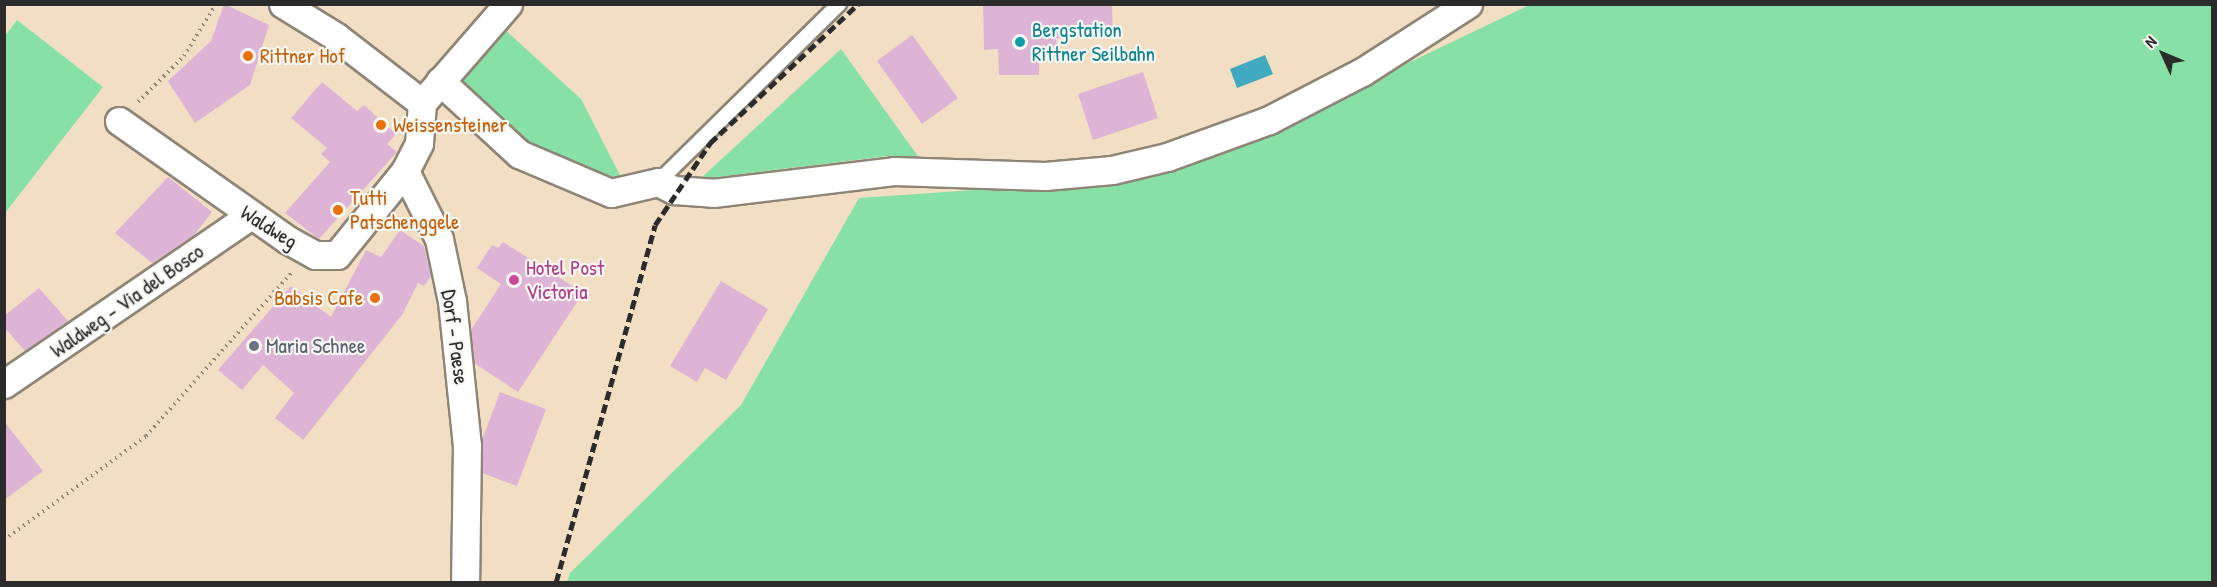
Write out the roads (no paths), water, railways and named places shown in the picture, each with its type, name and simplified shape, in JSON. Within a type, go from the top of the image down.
[{"type":"street","points":[[282,4],[335,36],[423,102]]},
{"type":"street","points":[[405,171],[419,143],[423,102],[508,4]]},
{"type":"street","points":[[440,81],[519,154],[611,193],[658,182],[674,190],[713,193],[894,171],[1045,176],[1112,170],[1167,157],[1269,120],[1362,72],[1468,4]]},
{"type":"street","name":"Waldweg","points":[[119,121],[249,216],[315,255],[337,255],[405,171]]},
{"type":"street","name":"Dorf - Paese","points":[[405,171],[439,239],[452,301],[467,445],[465,582]]},
{"type":"street","name":"Waldweg - Via del Bosco","points":[[4,384],[249,216]]},
{"type":"lane","points":[[658,182],[839,4]]},
{"type":"water","points":[[1265,55],[1273,74],[1237,88],[1230,69]]},
{"type":"railway","points":[[556,582],[655,225],[710,143],[858,4]]},
{"type":"place","name":"Bergstation Rittner Seilbahn","points":[[1020,42]]},
{"type":"place","name":"Rittner Hof","points":[[248,56]]},
{"type":"place","name":"Weissensteiner","points":[[381,125]]},
{"type":"place","name":"Tutti Patschenggele","points":[[338,210]]},
{"type":"place","name":"Hotel Post Victoria","points":[[514,280]]},
{"type":"place","name":"Babsis Cafe","points":[[375,298]]},
{"type":"place","name":"Maria Schnee","points":[[254,346]]}]
